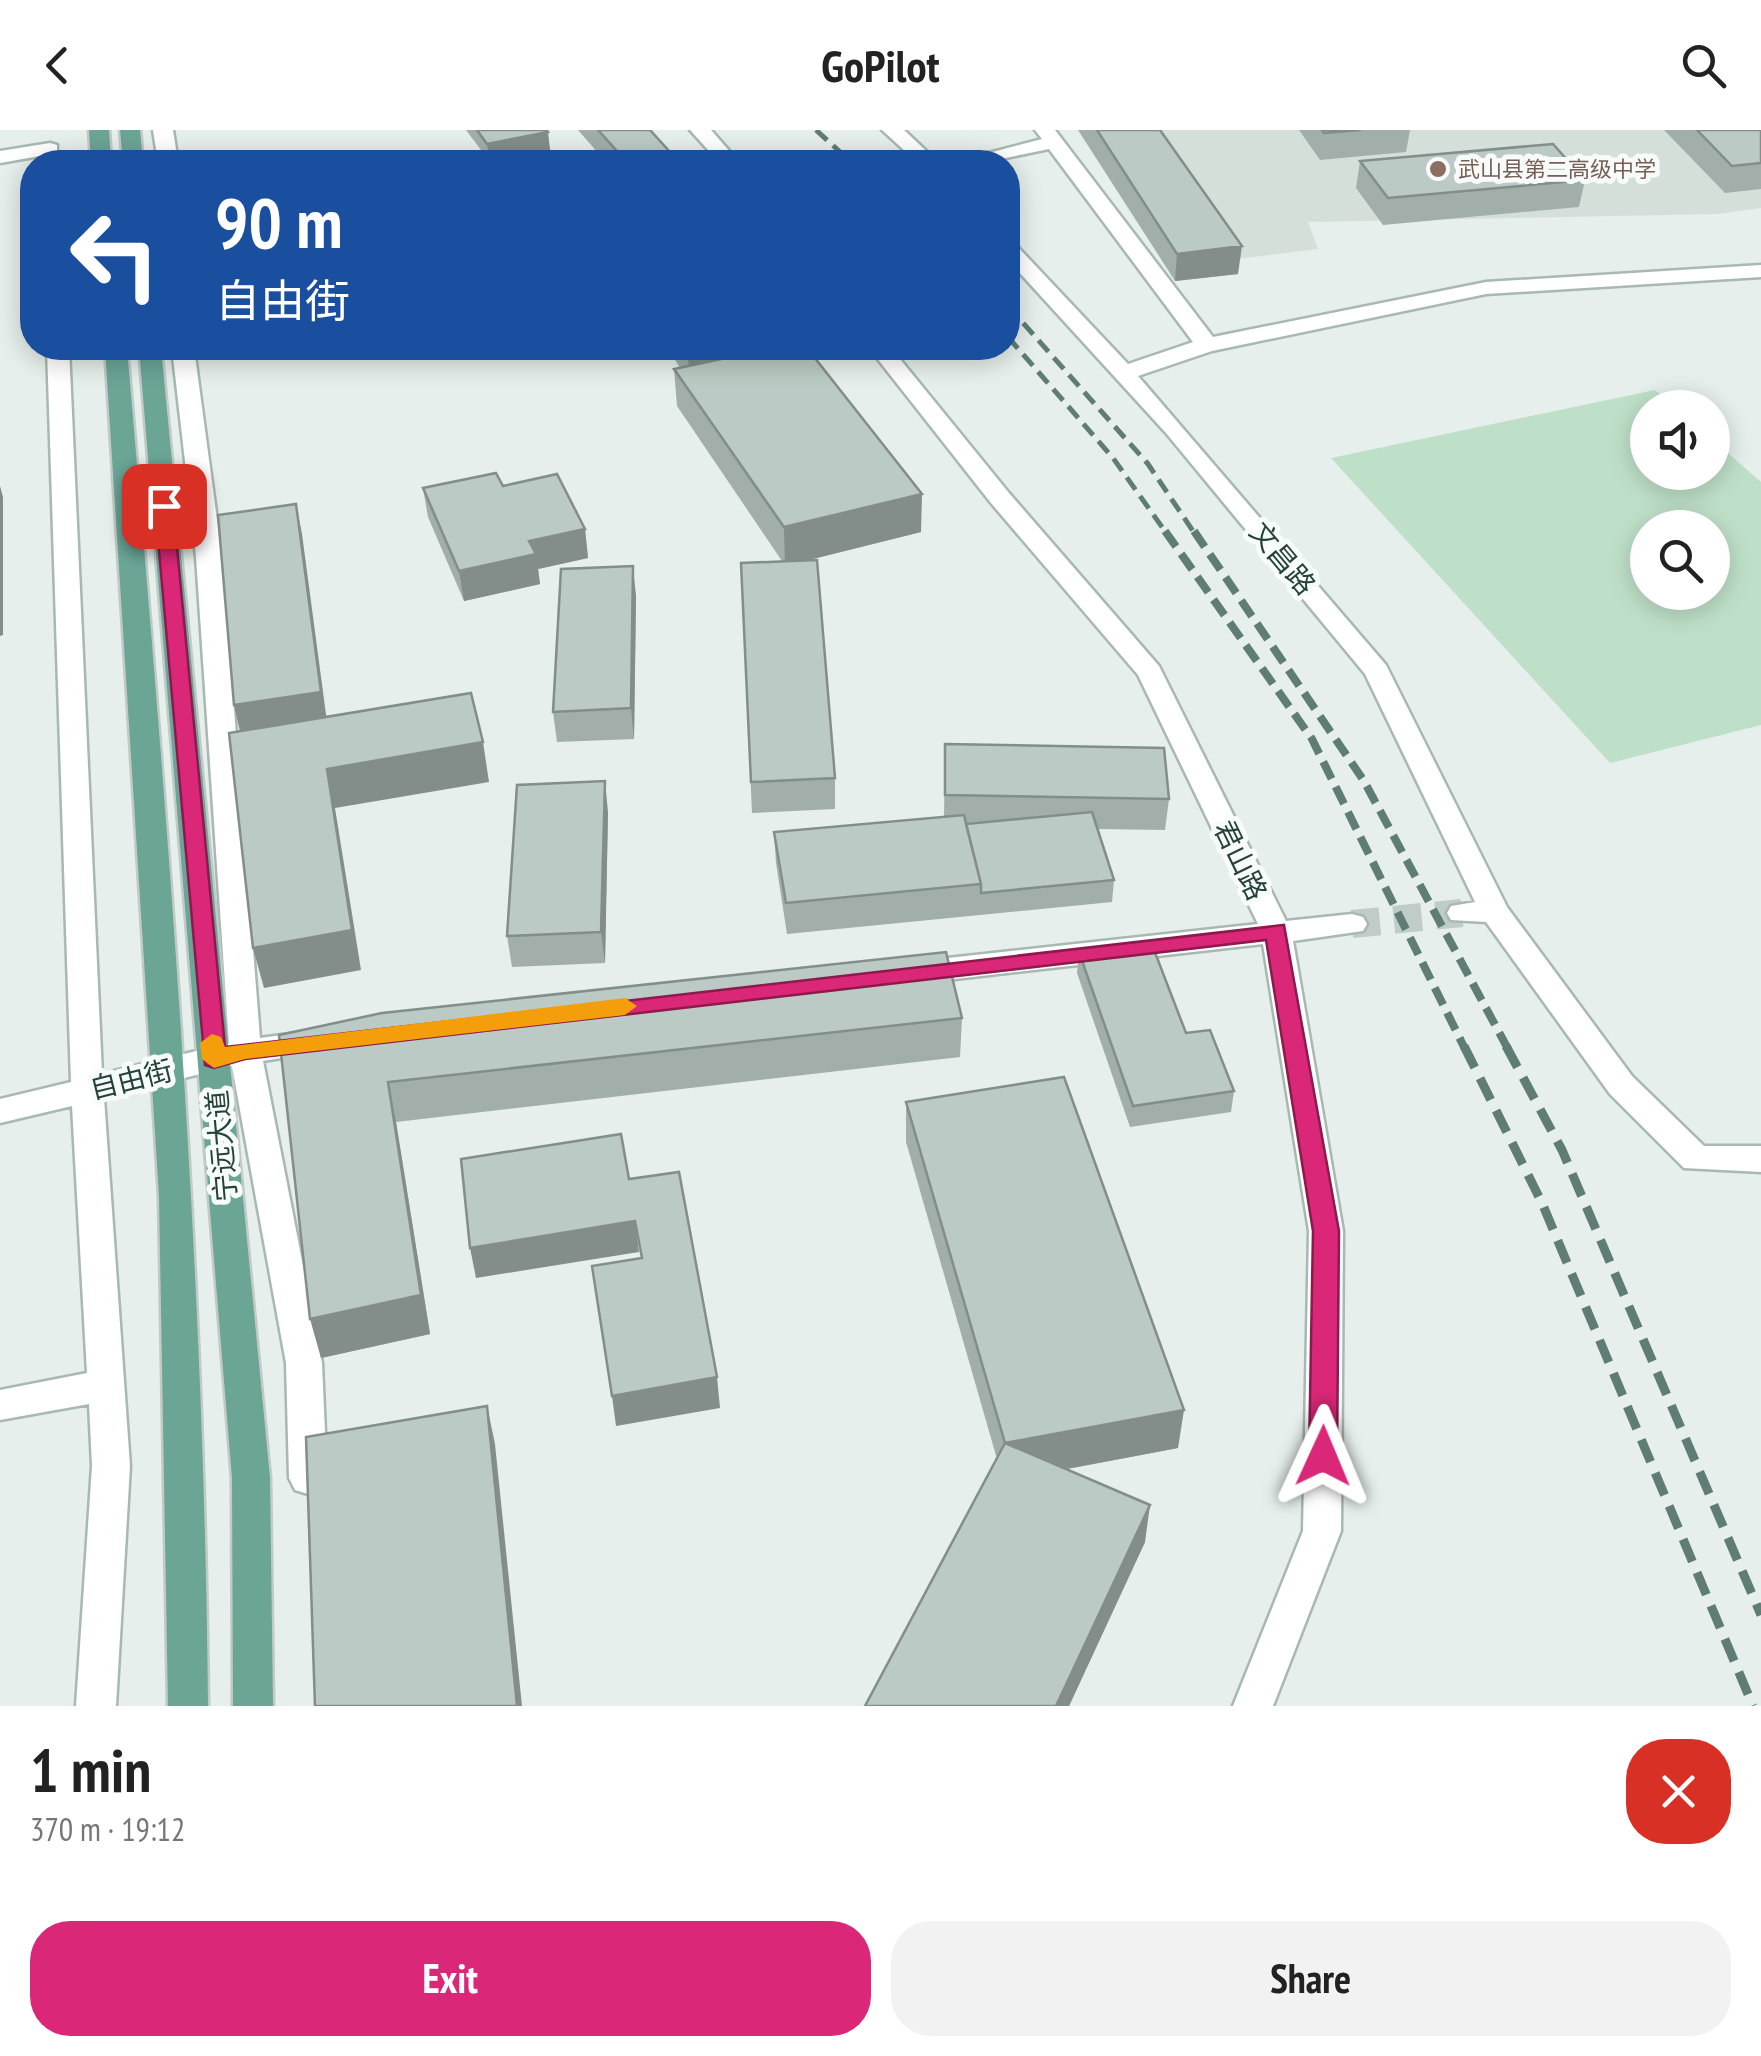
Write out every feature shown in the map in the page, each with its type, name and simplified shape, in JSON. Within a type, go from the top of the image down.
[{"type":"main road","name":"宁远大道","points":[[117,360],[168,1070],[190,1487],[188,1706]]},
{"type":"main road","name":"宁远大道","points":[[151,360],[251,1478],[253,1706]]},
{"type":"street","points":[[700,130],[718,150]]},
{"type":"street","points":[[892,130],[914,150]]},
{"type":"street","points":[[1007,150],[1050,136],[1207,346]]},
{"type":"street","name":"文昌路","points":[[1020,261],[1124,373],[1377,671],[1494,911],[1620,1085],[1696,1159],[1761,1159]]},
{"type":"street","points":[[1124,373],[1207,346],[1486,288],[1761,271]]},
{"type":"street","points":[[58,360],[87,1090],[110,1466],[96,1706]]},
{"type":"street","points":[[184,360],[209,556],[245,1050],[304,1363],[310,1515]]},
{"type":"street","name":"君山路","points":[[890,360],[1000,498],[1150,672],[1276,931],[1326,1231],[1322,1531],[1253,1706]]},
{"type":"street","points":[[1462,914],[1494,911]]},
{"type":"street","points":[[879,977],[1352,924]]},
{"type":"street","name":"自由街","points":[[0,1111],[245,1050],[344,1039]]},
{"type":"street","points":[[0,1405],[106,1385]]},
{"type":"shaded area","name":"武山县第二高级中学","points":[[1080,130],[1761,130],[1761,208],[1718,214],[1308,222],[1318,249],[1198,264]]},
{"type":"green space","points":[[1630,395],[1630,490],[1730,490],[1730,455],[1761,482],[1761,725],[1610,763],[1331,458]]},
{"type":"building","points":[[477,130],[547,130],[548,132],[487,144]]},
{"type":"building","points":[[598,130],[650,130],[668,150],[616,150]]},
{"type":"building","points":[[1097,130],[1160,130],[1242,246],[1177,254]]},
{"type":"building","points":[[1697,130],[1761,130],[1761,163],[1732,166]]},
{"type":"building","points":[[1553,144],[1585,180],[1388,198],[1360,161]]},
{"type":"building","points":[[716,360],[816,360],[922,494],[784,527],[674,369]]},
{"type":"building","points":[[496,473],[503,486],[557,474],[585,529],[529,541],[536,554],[459,571],[423,488]]},
{"type":"building","points":[[296,504],[321,692],[234,705],[218,515]]},
{"type":"building","points":[[817,560],[835,778],[751,782],[741,563]]},
{"type":"building","points":[[633,566],[631,708],[553,712],[561,569]]},
{"type":"building","points":[[471,693],[483,742],[327,769],[352,930],[253,948],[229,733]]},
{"type":"building","points":[[945,744],[1164,748],[1169,799],[945,795]]},
{"type":"building","points":[[605,781],[601,932],[507,936],[517,785]]},
{"type":"building","points":[[1092,812],[1114,880],[981,893],[966,824]]},
{"type":"building","points":[[964,815],[981,884],[786,903],[774,832]]},
{"type":"building","points":[[1151,942],[1186,1033],[1210,1030],[1234,1091],[1133,1106],[1079,952]]},
{"type":"building","points":[[946,952],[962,1018],[388,1082],[421,1295],[310,1319],[279,1035],[382,1013]]},
{"type":"building","points":[[1064,1077],[1184,1410],[1005,1443],[906,1102]]},
{"type":"building","points":[[621,1134],[629,1179],[679,1172],[717,1377],[612,1396],[592,1266],[642,1258],[635,1221],[470,1248],[461,1159]]},
{"type":"building","points":[[487,1406],[517,1706],[315,1706],[306,1437]]},
{"type":"building","points":[[1005,1443],[1150,1505],[1056,1706],[865,1706]]},
{"type":"tunnel","points":[[1352,924],[1462,913]]},
{"type":"railway","points":[[816,130],[838,150]]},
{"type":"railway","points":[[1020,320],[1148,464],[1195,534]]},
{"type":"railway","points":[[1020,351],[1113,458],[1167,534]]},
{"type":"railway","points":[[1165,531],[1312,739],[1465,1049]]},
{"type":"railway","points":[[1194,531],[1364,781],[1508,1049]]},
{"type":"railway","points":[[1464,1046],[1542,1203],[1753,1706]]},
{"type":"railway","points":[[1506,1046],[1562,1150],[1761,1615]]},
{"type":"slow traffic","points":[[212,1043],[214,1059],[245,1050],[625,1006]]},
{"type":"place","name":"武山县第二高级中学","points":[[1438,169]]},
{"type":"route","points":[[164,506],[214,1059],[245,1050],[1276,931],[1326,1231],[1323,1456]]}]
